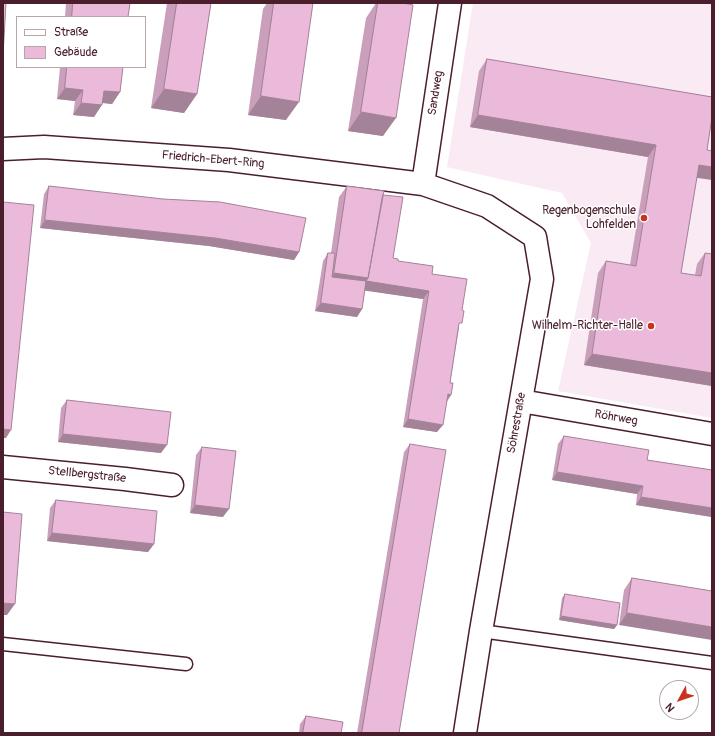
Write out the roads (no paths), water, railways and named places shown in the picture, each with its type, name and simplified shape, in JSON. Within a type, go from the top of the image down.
[{"type":"street","name":"Sandweg","points":[[423,184],[450,3]]},
{"type":"street","name":"Friedrich-Ebert-Ring","points":[[3,149],[44,147],[229,160],[423,184]]},
{"type":"street","name":"Söhrestraße","points":[[423,184],[486,206],[535,237],[542,280],[480,631],[465,733]]},
{"type":"street","name":"Röhrweg","points":[[521,400],[712,434]]},
{"type":"street","name":"Stellbergstraße","points":[[3,467],[172,485]]},
{"type":"lane","points":[[480,631],[712,663]]},
{"type":"lane","points":[[3,644],[186,664]]},
{"type":"place","name":"Regenbogenschule Lohfelden","points":[[644,218]]},
{"type":"place","name":"Wilhelm-Richter-Halle","points":[[651,326]]}]
